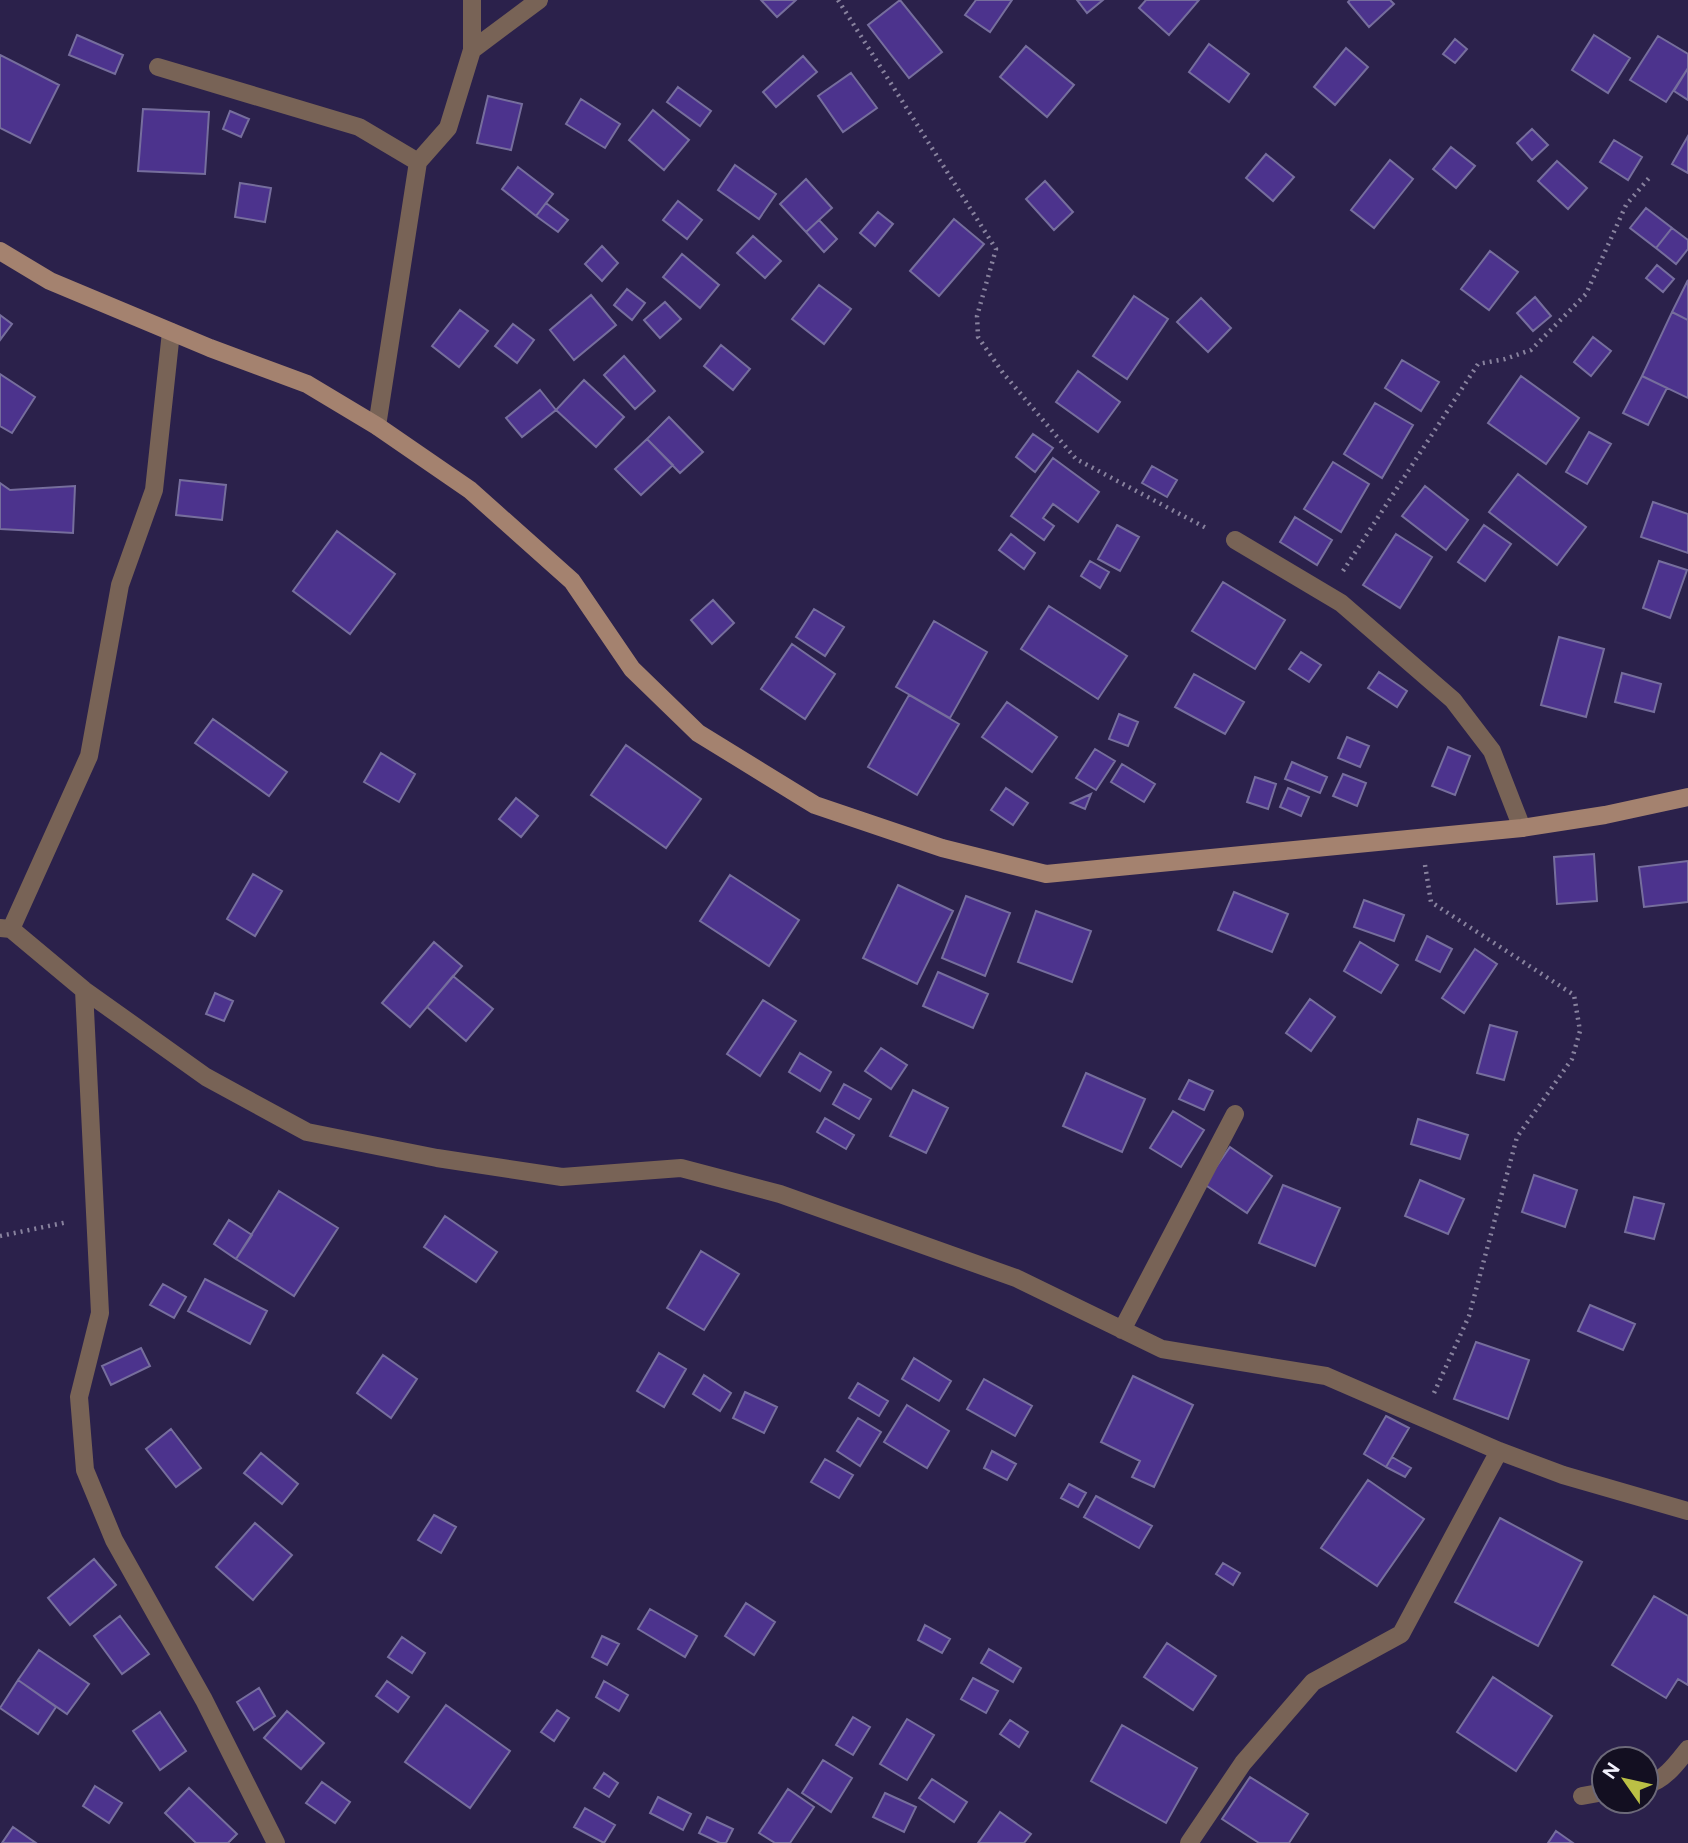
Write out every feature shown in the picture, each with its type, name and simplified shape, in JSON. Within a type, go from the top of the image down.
[{"type":"street","points":[[377,426],[418,162],[448,128],[472,50],[472,0]]},
{"type":"street","points":[[472,50],[539,0]]},
{"type":"street","points":[[158,67],[359,127],[418,162]]},
{"type":"street","points":[[0,251],[50,281],[171,332],[307,384],[377,426],[470,490],[572,581],[632,669],[698,733],[815,805],[942,848],[1046,874],[1193,862],[1522,828],[1605,815],[1688,797]]},
{"type":"street","points":[[171,332],[154,490],[120,585],[89,756],[6,929],[206,1077],[307,1132],[437,1158],[562,1177],[681,1168],[780,1194],[1016,1278],[1162,1349],[1326,1376],[1499,1451],[1563,1475],[1688,1511]]},
{"type":"street","points":[[1234,540],[1341,603],[1454,700],[1492,751],[1522,828]]},
{"type":"street","points":[[84,989],[100,1313],[79,1397],[85,1470],[114,1541],[204,1700],[276,1843]]},
{"type":"street","points":[[1122,1331],[1235,1114]]},
{"type":"street","points":[[1189,1843],[1243,1763],[1313,1682],[1401,1634],[1499,1451]]},
{"type":"street","points":[[1660,1778],[1672,1769],[1688,1749]]},
{"type":"street","points":[[1582,1796],[1590,1795]]},
{"type":"path","points":[[838,0],[996,249],[977,316],[978,337],[1003,373],[1076,459],[1195,523],[1234,540]]},
{"type":"path","points":[[1327,595],[1478,364],[1506,359],[1531,350],[1586,294],[1626,205],[1649,178]]},
{"type":"path","points":[[1420,837],[1431,902],[1574,995],[1580,1031],[1572,1059],[1517,1136],[1469,1316],[1423,1419]]},
{"type":"path","points":[[0,1236],[95,1217]]},
{"type":"building","points":[[761,0],[796,0],[777,17]]},
{"type":"building","points":[[900,0],[942,52],[909,78],[868,25]]},
{"type":"building","points":[[976,0],[1012,0],[990,32],[965,15]]},
{"type":"building","points":[[1077,0],[1103,0],[1087,13]]},
{"type":"building","points":[[1146,0],[1199,0],[1169,35],[1139,8]]},
{"type":"building","points":[[1390,0],[1394,4],[1369,27],[1348,2]]},
{"type":"building","points":[[77,35],[123,55],[115,74],[69,55]]},
{"type":"building","points":[[1594,35],[1630,58],[1608,93],[1572,70]]},
{"type":"building","points":[[1658,36],[1688,54],[1688,68],[1666,102],[1630,80]]},
{"type":"building","points":[[1455,39],[1467,49],[1455,63],[1443,54]]},
{"type":"building","points":[[1209,44],[1249,74],[1229,102],[1189,72]]},
{"type":"building","points":[[1026,46],[1074,85],[1047,117],[1000,77]]},
{"type":"building","points":[[1346,48],[1368,67],[1335,105],[1314,87]]},
{"type":"building","points":[[0,55],[59,85],[30,143],[0,128]]},
{"type":"building","points":[[803,56],[817,72],[776,107],[763,92]]},
{"type":"building","points":[[1688,68],[1688,100],[1674,91]]},
{"type":"building","points":[[851,73],[877,108],[843,132],[818,96]]},
{"type":"building","points":[[678,87],[711,111],[700,126],[667,102]]},
{"type":"building","points":[[488,96],[522,104],[511,150],[477,143]]},
{"type":"building","points":[[581,99],[620,124],[605,148],[566,124]]},
{"type":"building","points":[[143,109],[209,112],[205,174],[138,171]]},
{"type":"building","points":[[653,110],[689,140],[664,170],[629,140]]},
{"type":"building","points":[[230,111],[249,119],[241,137],[223,129]]},
{"type":"building","points":[[1532,129],[1548,145],[1532,160],[1517,143]]},
{"type":"building","points":[[1688,136],[1688,173],[1672,164]]},
{"type":"building","points":[[1614,140],[1642,157],[1628,180],[1600,162]]},
{"type":"building","points":[[1451,147],[1475,166],[1456,188],[1433,169]]},
{"type":"building","points":[[1266,154],[1294,177],[1273,201],[1246,178]]},
{"type":"building","points":[[1390,160],[1413,179],[1374,228],[1351,210]]},
{"type":"building","points":[[1557,161],[1587,188],[1568,209],[1538,181]]},
{"type":"building","points":[[735,165],[776,194],[759,219],[718,190]]},
{"type":"building","points":[[518,167],[553,194],[536,216],[502,189]]},
{"type":"building","points":[[806,179],[832,208],[806,232],[780,204]]},
{"type":"building","points":[[1045,181],[1073,212],[1054,230],[1026,199]]},
{"type":"building","points":[[240,183],[271,188],[265,222],[235,217]]},
{"type":"building","points":[[678,201],[702,220],[687,239],[663,220]]},
{"type":"building","points":[[546,203],[568,220],[558,232],[536,216]]},
{"type":"building","points":[[1646,208],[1672,228],[1656,248],[1630,228]]},
{"type":"building","points":[[878,212],[893,224],[875,246],[860,233]]},
{"type":"building","points":[[954,219],[984,244],[939,296],[910,271]]},
{"type":"building","points":[[819,220],[837,239],[824,252],[806,232]]},
{"type":"building","points":[[1672,228],[1688,240],[1688,249],[1676,264],[1656,248]]},
{"type":"building","points":[[753,236],[781,261],[765,278],[737,253]]},
{"type":"building","points":[[602,246],[618,263],[602,281],[585,264]]},
{"type":"building","points":[[1490,251],[1518,272],[1489,310],[1461,289]]},
{"type":"building","points":[[682,254],[719,285],[700,308],[663,277]]},
{"type":"building","points":[[1657,265],[1674,279],[1663,292],[1646,278]]},
{"type":"building","points":[[1688,280],[1688,320],[1672,312]]},
{"type":"building","points":[[819,285],[851,309],[824,344],[792,319]]},
{"type":"building","points":[[627,289],[645,303],[632,320],[614,305]]},
{"type":"building","points":[[591,295],[616,325],[574,360],[550,330]]},
{"type":"building","points":[[1134,296],[1168,319],[1127,379],[1093,356]]},
{"type":"building","points":[[1535,297],[1551,316],[1533,331],[1517,313]]},
{"type":"building","points":[[1201,298],[1231,328],[1208,352],[1177,322]]},
{"type":"building","points":[[665,302],[681,319],[660,338],[644,320]]},
{"type":"building","points":[[460,310],[488,331],[459,367],[432,346]]},
{"type":"building","points":[[1672,312],[1688,320],[1688,398],[1642,376]]},
{"type":"building","points":[[0,315],[12,324],[0,340]]},
{"type":"building","points":[[513,324],[534,340],[517,363],[495,346]]},
{"type":"building","points":[[1593,337],[1611,351],[1591,376],[1574,362]]},
{"type":"building","points":[[721,345],[750,369],[733,390],[704,366]]},
{"type":"building","points":[[624,356],[655,391],[635,409],[604,375]]},
{"type":"building","points":[[1402,360],[1439,382],[1421,411],[1385,388]]},
{"type":"building","points":[[1078,371],[1120,402],[1098,432],[1056,402]]},
{"type":"building","points":[[0,374],[35,397],[12,433],[0,426]]},
{"type":"building","points":[[1521,376],[1579,418],[1546,464],[1488,423]]},
{"type":"building","points":[[1642,376],[1667,388],[1648,425],[1623,413]]},
{"type":"building","points":[[584,380],[624,417],[596,447],[556,410]]},
{"type":"building","points":[[540,390],[556,410],[522,437],[506,418]]},
{"type":"building","points":[[1375,403],[1413,425],[1382,478],[1344,454]]},
{"type":"building","points":[[669,417],[703,452],[680,473],[647,439]]},
{"type":"building","points":[[1589,432],[1611,444],[1587,484],[1566,472]]},
{"type":"building","points":[[1033,434],[1053,448],[1035,472],[1016,457]]},
{"type":"building","points":[[647,439],[673,465],[641,495],[615,469]]},
{"type":"building","points":[[1053,458],[1099,492],[1078,522],[1053,504],[1043,518],[1054,526],[1044,540],[1011,516]]},
{"type":"building","points":[[1333,462],[1369,484],[1341,532],[1304,509]]},
{"type":"building","points":[[1152,466],[1177,480],[1167,497],[1142,483]]},
{"type":"building","points":[[1518,474],[1586,527],[1557,565],[1489,512]]},
{"type":"building","points":[[180,480],[226,485],[222,520],[176,515]]},
{"type":"building","points":[[0,483],[10,490],[75,486],[73,533],[0,529]]},
{"type":"building","points":[[1425,486],[1468,520],[1446,550],[1402,516]]},
{"type":"building","points":[[1653,502],[1688,514],[1688,553],[1641,537]]},
{"type":"building","points":[[1295,517],[1332,540],[1317,565],[1280,542]]},
{"type":"building","points":[[1117,525],[1139,537],[1120,571],[1098,559]]},
{"type":"building","points":[[1484,525],[1511,544],[1485,581],[1458,562]]},
{"type":"building","points":[[337,531],[395,574],[350,634],[293,591]]},
{"type":"building","points":[[1011,534],[1035,553],[1024,569],[999,550]]},
{"type":"building","points":[[1396,534],[1432,557],[1400,608],[1363,585]]},
{"type":"building","points":[[1090,561],[1109,572],[1100,588],[1081,576]]},
{"type":"building","points":[[1659,561],[1687,570],[1670,618],[1643,608]]},
{"type":"building","points":[[1223,582],[1285,620],[1255,669],[1192,631]]},
{"type":"building","points":[[713,600],[734,623],[712,644],[691,620]]},
{"type":"building","points":[[1049,606],[1127,656],[1098,699],[1021,649]]},
{"type":"building","points":[[814,609],[844,627],[825,656],[796,637]]},
{"type":"building","points":[[934,621],[987,652],[950,718],[896,687]]},
{"type":"building","points":[[1559,637],[1604,649],[1586,717],[1541,705]]},
{"type":"building","points":[[792,644],[835,674],[805,719],[761,689]]},
{"type":"building","points":[[1301,652],[1321,665],[1309,682],[1289,669]]},
{"type":"building","points":[[1379,672],[1407,691],[1397,707],[1368,688]]},
{"type":"building","points":[[1622,673],[1661,684],[1654,712],[1615,702]]},
{"type":"building","points":[[1194,674],[1244,702],[1225,734],[1175,707]]},
{"type":"building","points":[[909,695],[959,724],[917,795],[868,767]]},
{"type":"building","points":[[1007,702],[1057,737],[1032,772],[982,737]]},
{"type":"building","points":[[1119,714],[1138,722],[1128,746],[1109,739]]},
{"type":"building","points":[[213,719],[287,772],[269,796],[195,743]]},
{"type":"building","points":[[1347,737],[1369,746],[1360,767],[1338,758]]},
{"type":"building","points":[[626,745],[701,799],[666,848],[591,795]]},
{"type":"building","points":[[1448,747],[1470,756],[1455,795],[1432,786]]},
{"type":"building","points":[[1095,749],[1115,761],[1096,790],[1076,778]]},
{"type":"building","points":[[381,753],[415,774],[399,802],[364,782]]},
{"type":"building","points":[[1292,762],[1327,777],[1320,793],[1285,779]]},
{"type":"building","points":[[1122,764],[1155,784],[1144,802],[1111,782]]},
{"type":"building","points":[[1343,774],[1366,783],[1357,806],[1333,796]]},
{"type":"building","points":[[1255,777],[1276,784],[1268,809],[1247,802]]},
{"type":"building","points":[[1006,788],[1028,803],[1013,825],[991,810]]},
{"type":"building","points":[[1288,788],[1309,797],[1301,816],[1280,807]]},
{"type":"building","points":[[1091,794],[1085,809],[1071,803]]},
{"type":"building","points":[[516,798],[538,816],[521,837],[499,819]]},
{"type":"building","points":[[1594,854],[1597,901],[1557,904],[1554,857]]},
{"type":"building","points":[[1688,861],[1688,902],[1644,907],[1639,867]]},
{"type":"building","points":[[253,874],[282,891],[255,936],[227,919]]},
{"type":"building","points":[[730,875],[799,920],[769,966],[700,921]]},
{"type":"building","points":[[898,885],[953,911],[917,984],[863,958]]},
{"type":"building","points":[[1234,892],[1288,914],[1272,952],[1218,930]]},
{"type":"building","points":[[966,896],[1010,913],[985,976],[942,958]]},
{"type":"building","points":[[1364,900],[1404,915],[1394,941],[1354,927]]},
{"type":"building","points":[[1036,911],[1091,931],[1072,982],[1018,962]]},
{"type":"building","points":[[1427,936],[1452,949],[1440,972],[1416,960]]},
{"type":"building","points":[[434,942],[462,966],[410,1027],[382,1003]]},
{"type":"building","points":[[1360,942],[1398,965],[1381,993],[1344,971]]},
{"type":"building","points":[[1475,949],[1497,964],[1464,1013],[1442,998]]},
{"type":"building","points":[[938,972],[988,994],[973,1028],[923,1006]]},
{"type":"building","points":[[453,976],[493,1009],[466,1041],[427,1007]]},
{"type":"building","points":[[215,993],[233,1001],[224,1021],[206,1014]]},
{"type":"building","points":[[1310,999],[1335,1017],[1311,1051],[1286,1033]]},
{"type":"building","points":[[763,1000],[796,1021],[760,1076],[727,1054]]},
{"type":"building","points":[[1490,1025],[1517,1032],[1504,1080],[1477,1073]]},
{"type":"building","points":[[881,1048],[907,1065],[891,1089],[865,1071]]},
{"type":"building","points":[[800,1053],[831,1072],[820,1091],[789,1072]]},
{"type":"building","points":[[1086,1073],[1145,1099],[1122,1152],[1063,1126]]},
{"type":"building","points":[[1189,1080],[1213,1091],[1204,1110],[1179,1099]]},
{"type":"building","points":[[844,1084],[871,1099],[859,1119],[833,1104]]},
{"type":"building","points":[[913,1090],[948,1108],[926,1153],[890,1136]]},
{"type":"building","points":[[1173,1111],[1204,1130],[1181,1167],[1150,1148]]},
{"type":"building","points":[[825,1118],[854,1135],[846,1149],[817,1132]]},
{"type":"building","points":[[1418,1119],[1468,1135],[1460,1159],[1411,1144]]},
{"type":"building","points":[[1230,1147],[1272,1176],[1247,1213],[1204,1184]]},
{"type":"building","points":[[1534,1175],[1577,1190],[1565,1227],[1522,1212]]},
{"type":"building","points":[[1420,1180],[1464,1199],[1448,1234],[1405,1216]]},
{"type":"building","points":[[1283,1185],[1340,1208],[1315,1266],[1259,1243]]},
{"type":"building","points":[[279,1191],[338,1228],[294,1296],[236,1259]]},
{"type":"building","points":[[1634,1197],[1664,1204],[1654,1239],[1625,1232]]},
{"type":"building","points":[[445,1216],[497,1252],[476,1282],[424,1247]]},
{"type":"building","points":[[229,1220],[252,1235],[236,1259],[214,1244]]},
{"type":"building","points":[[701,1251],[739,1274],[704,1330],[667,1308]]},
{"type":"building","points":[[205,1279],[267,1311],[250,1344],[188,1311]]},
{"type":"building","points":[[163,1284],[186,1297],[174,1318],[150,1305]]},
{"type":"building","points":[[1590,1305],[1635,1324],[1623,1350],[1578,1331]]},
{"type":"building","points":[[1476,1342],[1529,1360],[1508,1419],[1454,1399]]},
{"type":"building","points":[[141,1348],[150,1366],[111,1385],[102,1366]]},
{"type":"building","points":[[659,1353],[686,1369],[664,1407],[637,1391]]},
{"type":"building","points":[[383,1355],[417,1379],[391,1418],[357,1393]]},
{"type":"building","points":[[914,1358],[951,1381],[939,1401],[902,1379]]},
{"type":"building","points":[[704,1375],[731,1393],[720,1411],[693,1394]]},
{"type":"building","points":[[1133,1376],[1193,1405],[1154,1487],[1132,1477],[1140,1461],[1101,1442]]},
{"type":"building","points":[[984,1379],[1032,1406],[1015,1436],[967,1409]]},
{"type":"building","points":[[858,1383],[888,1401],[879,1416],[849,1398]]},
{"type":"building","points":[[745,1392],[777,1407],[764,1433],[733,1418]]},
{"type":"building","points":[[907,1405],[949,1431],[927,1468],[884,1442]]},
{"type":"building","points":[[1386,1416],[1409,1428],[1386,1467],[1364,1454]]},
{"type":"building","points":[[858,1418],[881,1432],[860,1466],[837,1451]]},
{"type":"building","points":[[171,1429],[201,1468],[176,1487],[146,1449]]},
{"type":"building","points":[[992,1451],[1016,1464],[1007,1480],[984,1468]]},
{"type":"building","points":[[261,1453],[298,1484],[282,1504],[244,1473]]},
{"type":"building","points":[[1392,1457],[1411,1468],[1405,1477],[1386,1467]]},
{"type":"building","points":[[825,1459],[853,1475],[839,1498],[811,1482]]},
{"type":"building","points":[[1368,1480],[1424,1519],[1377,1586],[1321,1548]]},
{"type":"building","points":[[1069,1484],[1086,1493],[1078,1507],[1061,1498]]},
{"type":"building","points":[[1096,1496],[1152,1526],[1139,1548],[1084,1517]]},
{"type":"building","points":[[434,1515],[456,1527],[441,1553],[418,1540]]},
{"type":"building","points":[[1500,1518],[1582,1562],[1538,1646],[1455,1602]]},
{"type":"building","points":[[255,1523],[292,1555],[253,1600],[216,1567]]},
{"type":"building","points":[[94,1559],[116,1585],[70,1625],[48,1598]]},
{"type":"building","points":[[1223,1563],[1240,1573],[1233,1585],[1216,1574]]},
{"type":"building","points":[[1654,1596],[1688,1616],[1688,1685],[1678,1679],[1666,1698],[1612,1665]]},
{"type":"building","points":[[746,1603],[775,1622],[754,1655],[725,1636]]},
{"type":"building","points":[[650,1609],[697,1636],[685,1657],[638,1629]]},
{"type":"building","points":[[120,1616],[149,1654],[122,1674],[94,1636]]},
{"type":"building","points":[[925,1625],[950,1639],[942,1653],[918,1640]]},
{"type":"building","points":[[602,1636],[619,1644],[607,1665],[592,1657]]},
{"type":"building","points":[[402,1637],[425,1653],[412,1673],[388,1657]]},
{"type":"building","points":[[1167,1643],[1216,1676],[1193,1710],[1144,1677]]},
{"type":"building","points":[[989,1649],[1021,1668],[1013,1682],[981,1663]]},
{"type":"building","points":[[39,1650],[89,1684],[67,1714],[18,1680]]},
{"type":"building","points":[[1493,1677],[1552,1716],[1516,1771],[1457,1732]]},
{"type":"building","points":[[973,1678],[998,1691],[986,1713],[961,1699]]},
{"type":"building","points":[[18,1680],[56,1707],[38,1734],[0,1708]]},
{"type":"building","points":[[387,1681],[409,1697],[398,1712],[376,1696]]},
{"type":"building","points":[[604,1681],[628,1695],[619,1711],[596,1697]]},
{"type":"building","points":[[259,1688],[275,1716],[254,1730],[237,1702]]},
{"type":"building","points":[[446,1705],[510,1751],[470,1808],[405,1762]]},
{"type":"building","points":[[557,1710],[569,1718],[554,1741],[541,1732]]},
{"type":"building","points":[[287,1711],[324,1743],[301,1769],[264,1738]]},
{"type":"building","points":[[160,1712],[186,1751],[160,1770],[133,1731]]},
{"type":"building","points":[[853,1717],[870,1727],[853,1755],[836,1745]]},
{"type":"building","points":[[907,1719],[934,1735],[907,1780],[880,1764]]},
{"type":"building","points":[[1010,1720],[1028,1732],[1019,1747],[1000,1734]]},
{"type":"building","points":[[1122,1725],[1197,1768],[1166,1823],[1091,1781]]},
{"type":"building","points":[[823,1760],[852,1778],[831,1812],[802,1793]]},
{"type":"building","points":[[604,1773],[618,1783],[609,1797],[594,1788]]},
{"type":"building","points":[[1250,1777],[1308,1814],[1289,1843],[1259,1843],[1222,1819]]},
{"type":"building","points":[[932,1779],[967,1802],[954,1822],[919,1798]]},
{"type":"building","points":[[322,1782],[350,1802],[335,1823],[306,1803]]},
{"type":"building","points":[[95,1786],[122,1803],[109,1823],[83,1806]]},
{"type":"building","points":[[189,1788],[237,1834],[228,1843],[196,1843],[165,1813]]},
{"type":"building","points":[[788,1789],[814,1807],[790,1843],[775,1843],[759,1833]]},
{"type":"building","points":[[885,1793],[916,1807],[904,1832],[873,1817]]},
{"type":"building","points":[[658,1797],[691,1814],[683,1830],[650,1813]]},
{"type":"building","points":[[585,1808],[615,1825],[604,1843],[574,1827]]},
{"type":"building","points":[[1000,1812],[1031,1834],[1024,1843],[978,1843]]},
{"type":"building","points":[[707,1817],[733,1829],[726,1843],[699,1833]]},
{"type":"building","points":[[13,1827],[36,1843],[2,1843]]},
{"type":"building","points":[[1556,1831],[1573,1843],[1548,1843]]}]
